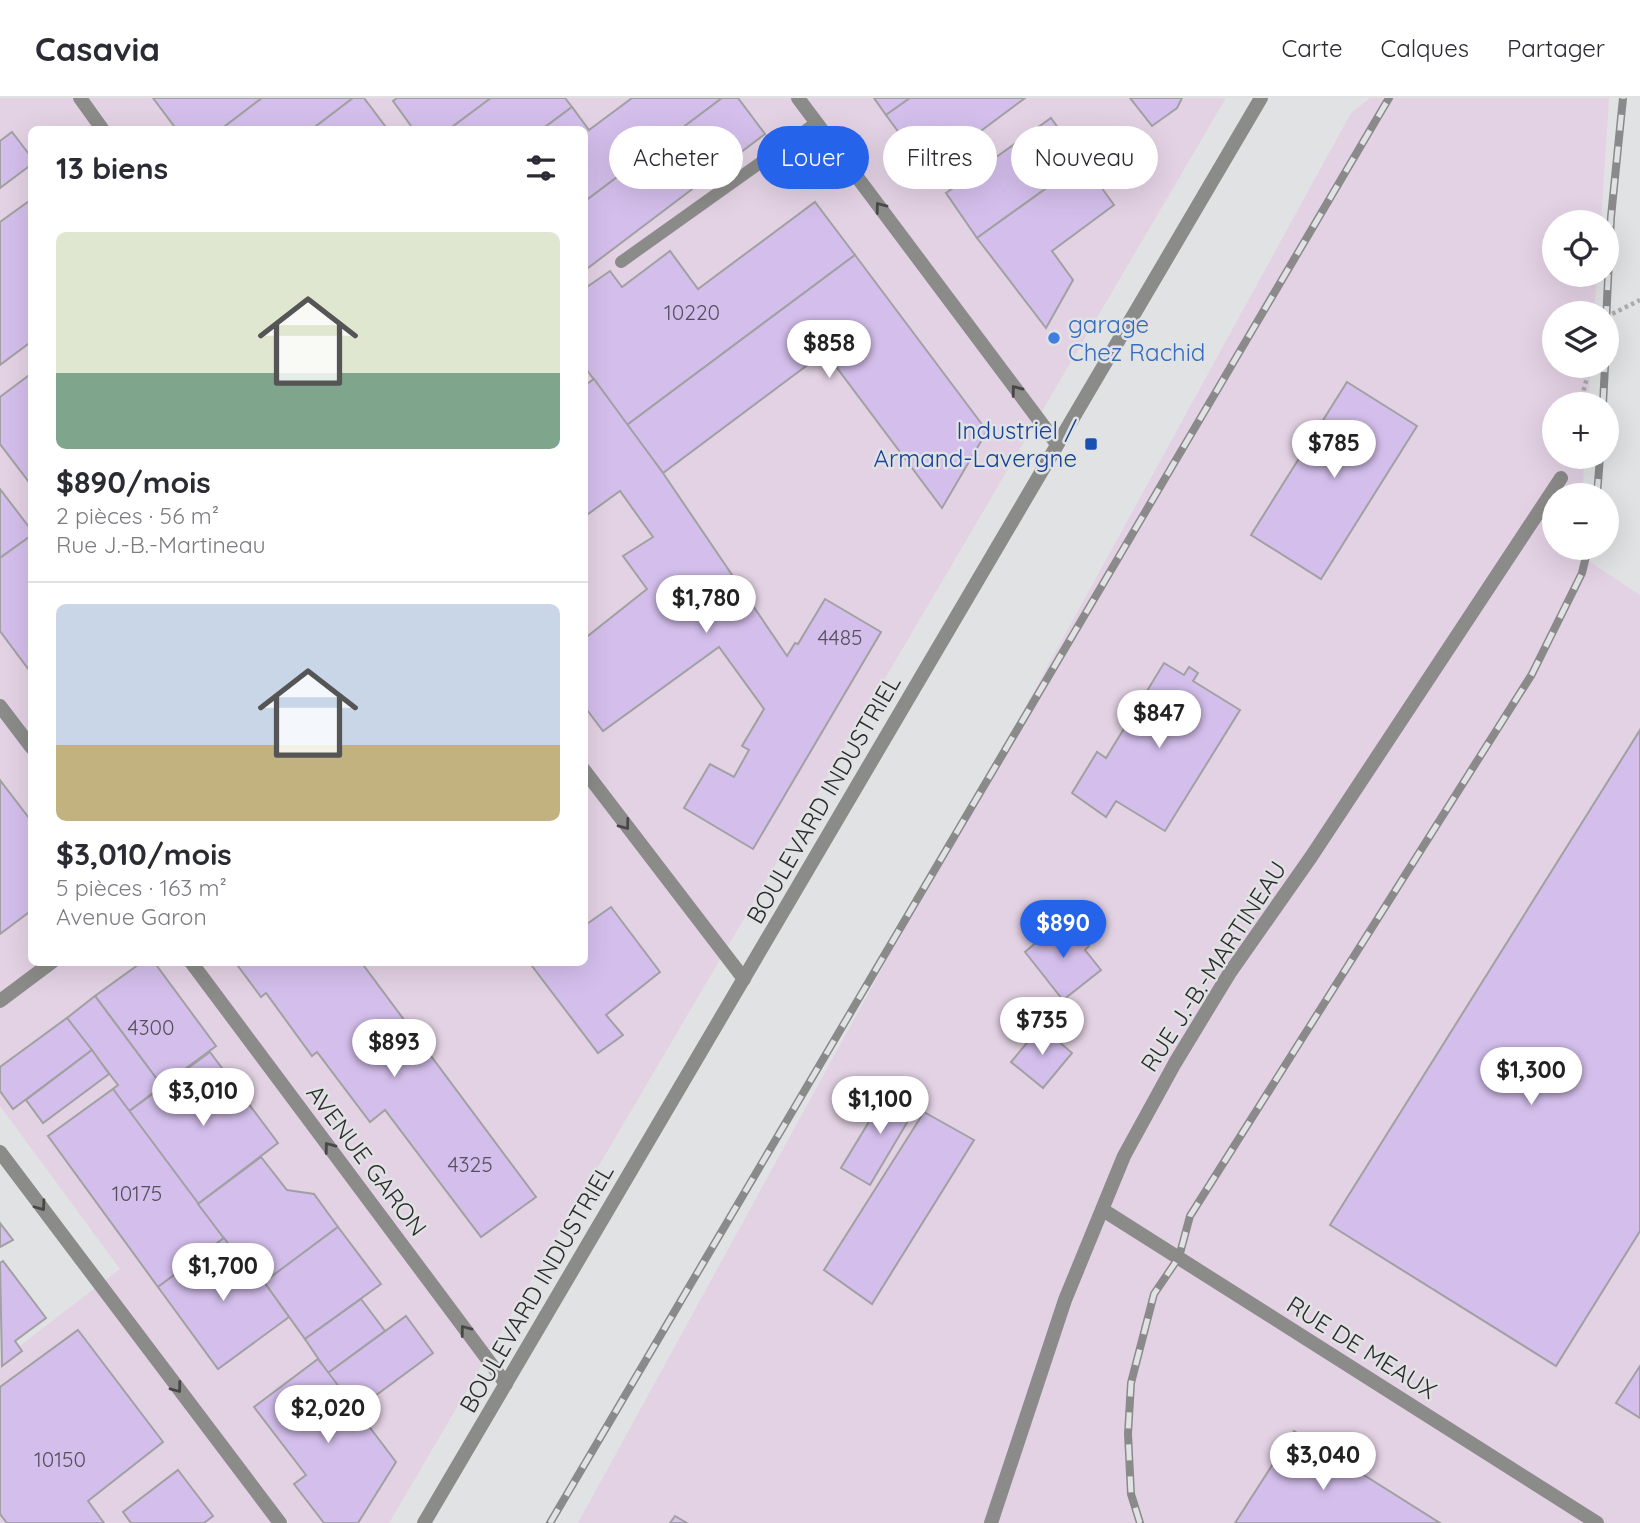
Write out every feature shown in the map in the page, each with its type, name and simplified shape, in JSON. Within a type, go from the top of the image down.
[{"type":"street","points":[[80,98],[100,126]]},
{"type":"street","points":[[798,98],[1057,444]]},
{"type":"street","name":"BOULEVARD INDUSTRIEL","points":[[424,1523],[1261,98]]},
{"type":"street","name":"RUE J.-B.-MARTINEAU","points":[[991,1523],[1065,1300],[1124,1156],[1175,1063],[1229,974],[1311,857],[1561,478]]},
{"type":"street","points":[[0,706],[28,743]]},
{"type":"street","points":[[588,775],[744,979]]},
{"type":"street","points":[[0,1001],[47,966]]},
{"type":"street","name":"AVENUE GARON","points":[[194,966],[506,1384]]},
{"type":"street","points":[[0,1152],[280,1523]]},
{"type":"street","name":"RUE DE MEAUX","points":[[1103,1210],[1597,1523]]},
{"type":"lane","points":[[621,262],[816,122]]},
{"type":"path","points":[[1619,310],[1640,300]]},
{"type":"shaded area","points":[[0,98],[1226,98],[389,1523],[0,1523],[0,1361],[120,1269],[0,1106]]},
{"type":"shaded area","points":[[1370,98],[1609,98],[1602,210],[1542,210],[1542,287],[1596,287],[1595,301],[1542,301],[1542,378],[1590,378],[1589,392],[1542,392],[1542,469],[1584,469],[1583,483],[1542,483],[1542,560],[1587,560],[1640,595],[1640,1523],[578,1523],[1351,113]]},
{"type":"building","points":[[153,98],[262,98],[225,126],[174,126]]},
{"type":"building","points":[[262,98],[353,98],[316,126],[225,126]]},
{"type":"building","points":[[353,98],[364,98],[385,126],[316,126]]},
{"type":"building","points":[[397,98],[491,98],[453,126],[411,126],[393,101]]},
{"type":"building","points":[[491,98],[565,98],[572,107],[546,126],[453,126]]},
{"type":"building","points":[[632,98],[722,98],[685,126],[609,126],[609,183],[588,199],[588,129]]},
{"type":"building","points":[[722,98],[738,98],[759,126],[757,140],[743,151],[743,126],[685,126]]},
{"type":"building","points":[[874,98],[910,98],[886,115]]},
{"type":"building","points":[[910,98],[1025,98],[987,126],[894,126],[886,115]]},
{"type":"building","points":[[1130,98],[1182,98],[1177,108],[1152,126]]},
{"type":"building","points":[[572,107],[586,126],[546,126]]},
{"type":"building","points":[[1051,118],[1057,126],[1040,126]]},
{"type":"building","points":[[12,132],[28,153],[28,167],[0,188],[0,141]]},
{"type":"building","points":[[1011,147],[1011,189],[1045,189],[977,238],[946,193],[952,189],[997,189],[997,157]]},
{"type":"building","points":[[609,183],[609,189],[692,189],[588,268],[588,199]]},
{"type":"building","points":[[1045,189],[1102,189],[1114,205],[1052,251],[1073,280],[1046,328],[977,238]]},
{"type":"building","points":[[28,202],[28,344],[0,365],[0,222]]},
{"type":"building","points":[[815,202],[855,255],[627,425],[588,371],[588,286],[610,271],[622,287],[670,251],[698,289]]},
{"type":"building","points":[[855,255],[987,431],[942,508],[825,352],[663,473],[627,425]]},
{"type":"building","points":[[28,376],[28,481],[0,444],[0,397]]},
{"type":"building","points":[[594,379],[663,473],[787,656],[795,643],[798,644],[825,599],[881,632],[753,849],[684,808],[710,764],[734,777],[749,750],[742,746],[764,709],[719,647],[603,731],[588,711],[588,636],[647,589],[623,556],[653,537],[620,491],[588,514],[588,383]]},
{"type":"building","points":[[1347,382],[1417,426],[1321,579],[1251,535]]},
{"type":"building","points":[[0,489],[28,526],[28,538],[0,558]]},
{"type":"building","points":[[28,538],[28,669],[0,631],[0,558]]},
{"type":"building","points":[[1164,663],[1184,675],[1189,667],[1198,673],[1193,681],[1240,710],[1165,831],[1116,801],[1106,817],[1072,793],[1097,752],[1106,758]]},
{"type":"building","points":[[1640,730],[1640,1231],[1556,1366],[1330,1225]]},
{"type":"building","points":[[0,780],[28,817],[28,913],[0,934]]},
{"type":"building","points":[[611,907],[660,972],[606,1015],[623,1035],[598,1053],[532,966],[588,966],[588,923]]},
{"type":"building","points":[[1062,921],[1077,939],[1081,936],[1089,946],[1085,950],[1101,970],[1063,1000],[1025,952]]},
{"type":"building","points":[[136,966],[157,966],[216,1046],[162,1086],[95,996]]},
{"type":"building","points":[[238,966],[364,966],[536,1197],[481,1237],[385,1110],[370,1122],[317,1052],[312,1056],[266,993],[261,997]]},
{"type":"building","points":[[95,996],[162,1086],[128,1112],[113,1089],[118,1085],[67,1018]]},
{"type":"building","points":[[67,1018],[92,1050],[13,1109],[0,1091],[0,1067]]},
{"type":"building","points":[[1041,1026],[1072,1053],[1043,1088],[1011,1062]]},
{"type":"building","points":[[92,1050],[109,1074],[43,1123],[26,1100]]},
{"type":"building","points":[[210,1052],[278,1143],[198,1204],[128,1112]]},
{"type":"building","points":[[890,1087],[918,1104],[870,1185],[841,1168]]},
{"type":"building","points":[[113,1089],[224,1238],[158,1287],[48,1136]]},
{"type":"building","points":[[924,1112],[974,1140],[872,1304],[824,1270]]},
{"type":"building","points":[[261,1157],[287,1190],[314,1194],[338,1227],[260,1286],[198,1204]]},
{"type":"building","points":[[0,1223],[13,1240],[0,1247]]},
{"type":"building","points":[[338,1227],[381,1284],[305,1339],[264,1282]]},
{"type":"building","points":[[224,1238],[260,1286],[264,1282],[289,1317],[218,1369],[158,1287]]},
{"type":"building","points":[[3,1261],[46,1318],[15,1341],[22,1351],[2,1366],[0,1263]]},
{"type":"building","points":[[361,1299],[385,1331],[328,1373],[305,1339]]},
{"type":"building","points":[[406,1316],[433,1353],[356,1410],[328,1373]]},
{"type":"building","points":[[78,1330],[163,1442],[88,1501],[104,1523],[7,1523],[0,1514],[0,1387]]},
{"type":"building","points":[[318,1359],[396,1462],[358,1523],[324,1523],[294,1484],[306,1475],[254,1407]]},
{"type":"building","points":[[1640,1366],[1640,1418],[1616,1403]]},
{"type":"building","points":[[1294,1431],[1440,1523],[1235,1523]]},
{"type":"building","points":[[178,1470],[213,1516],[204,1523],[131,1523],[123,1512]]},
{"type":"building","points":[[675,1516],[687,1523],[670,1523]]},
{"type":"railway","points":[[550,1523],[1389,98]]},
{"type":"railway","points":[[1607,301],[1611,217],[1623,98]]},
{"type":"railway","points":[[1604,378],[1604,392]]},
{"type":"railway","points":[[1598,483],[1599,469]]},
{"type":"railway","points":[[1140,1523],[1131,1494],[1128,1434],[1131,1383],[1154,1294],[1179,1257],[1190,1216],[1532,674],[1582,573],[1585,560]]},
{"type":"place","name":"garage Chez Rachid","points":[[1054,338]]},
{"type":"place","name":"Industriel / Armand-Lavergne","points":[[1091,444]]}]
